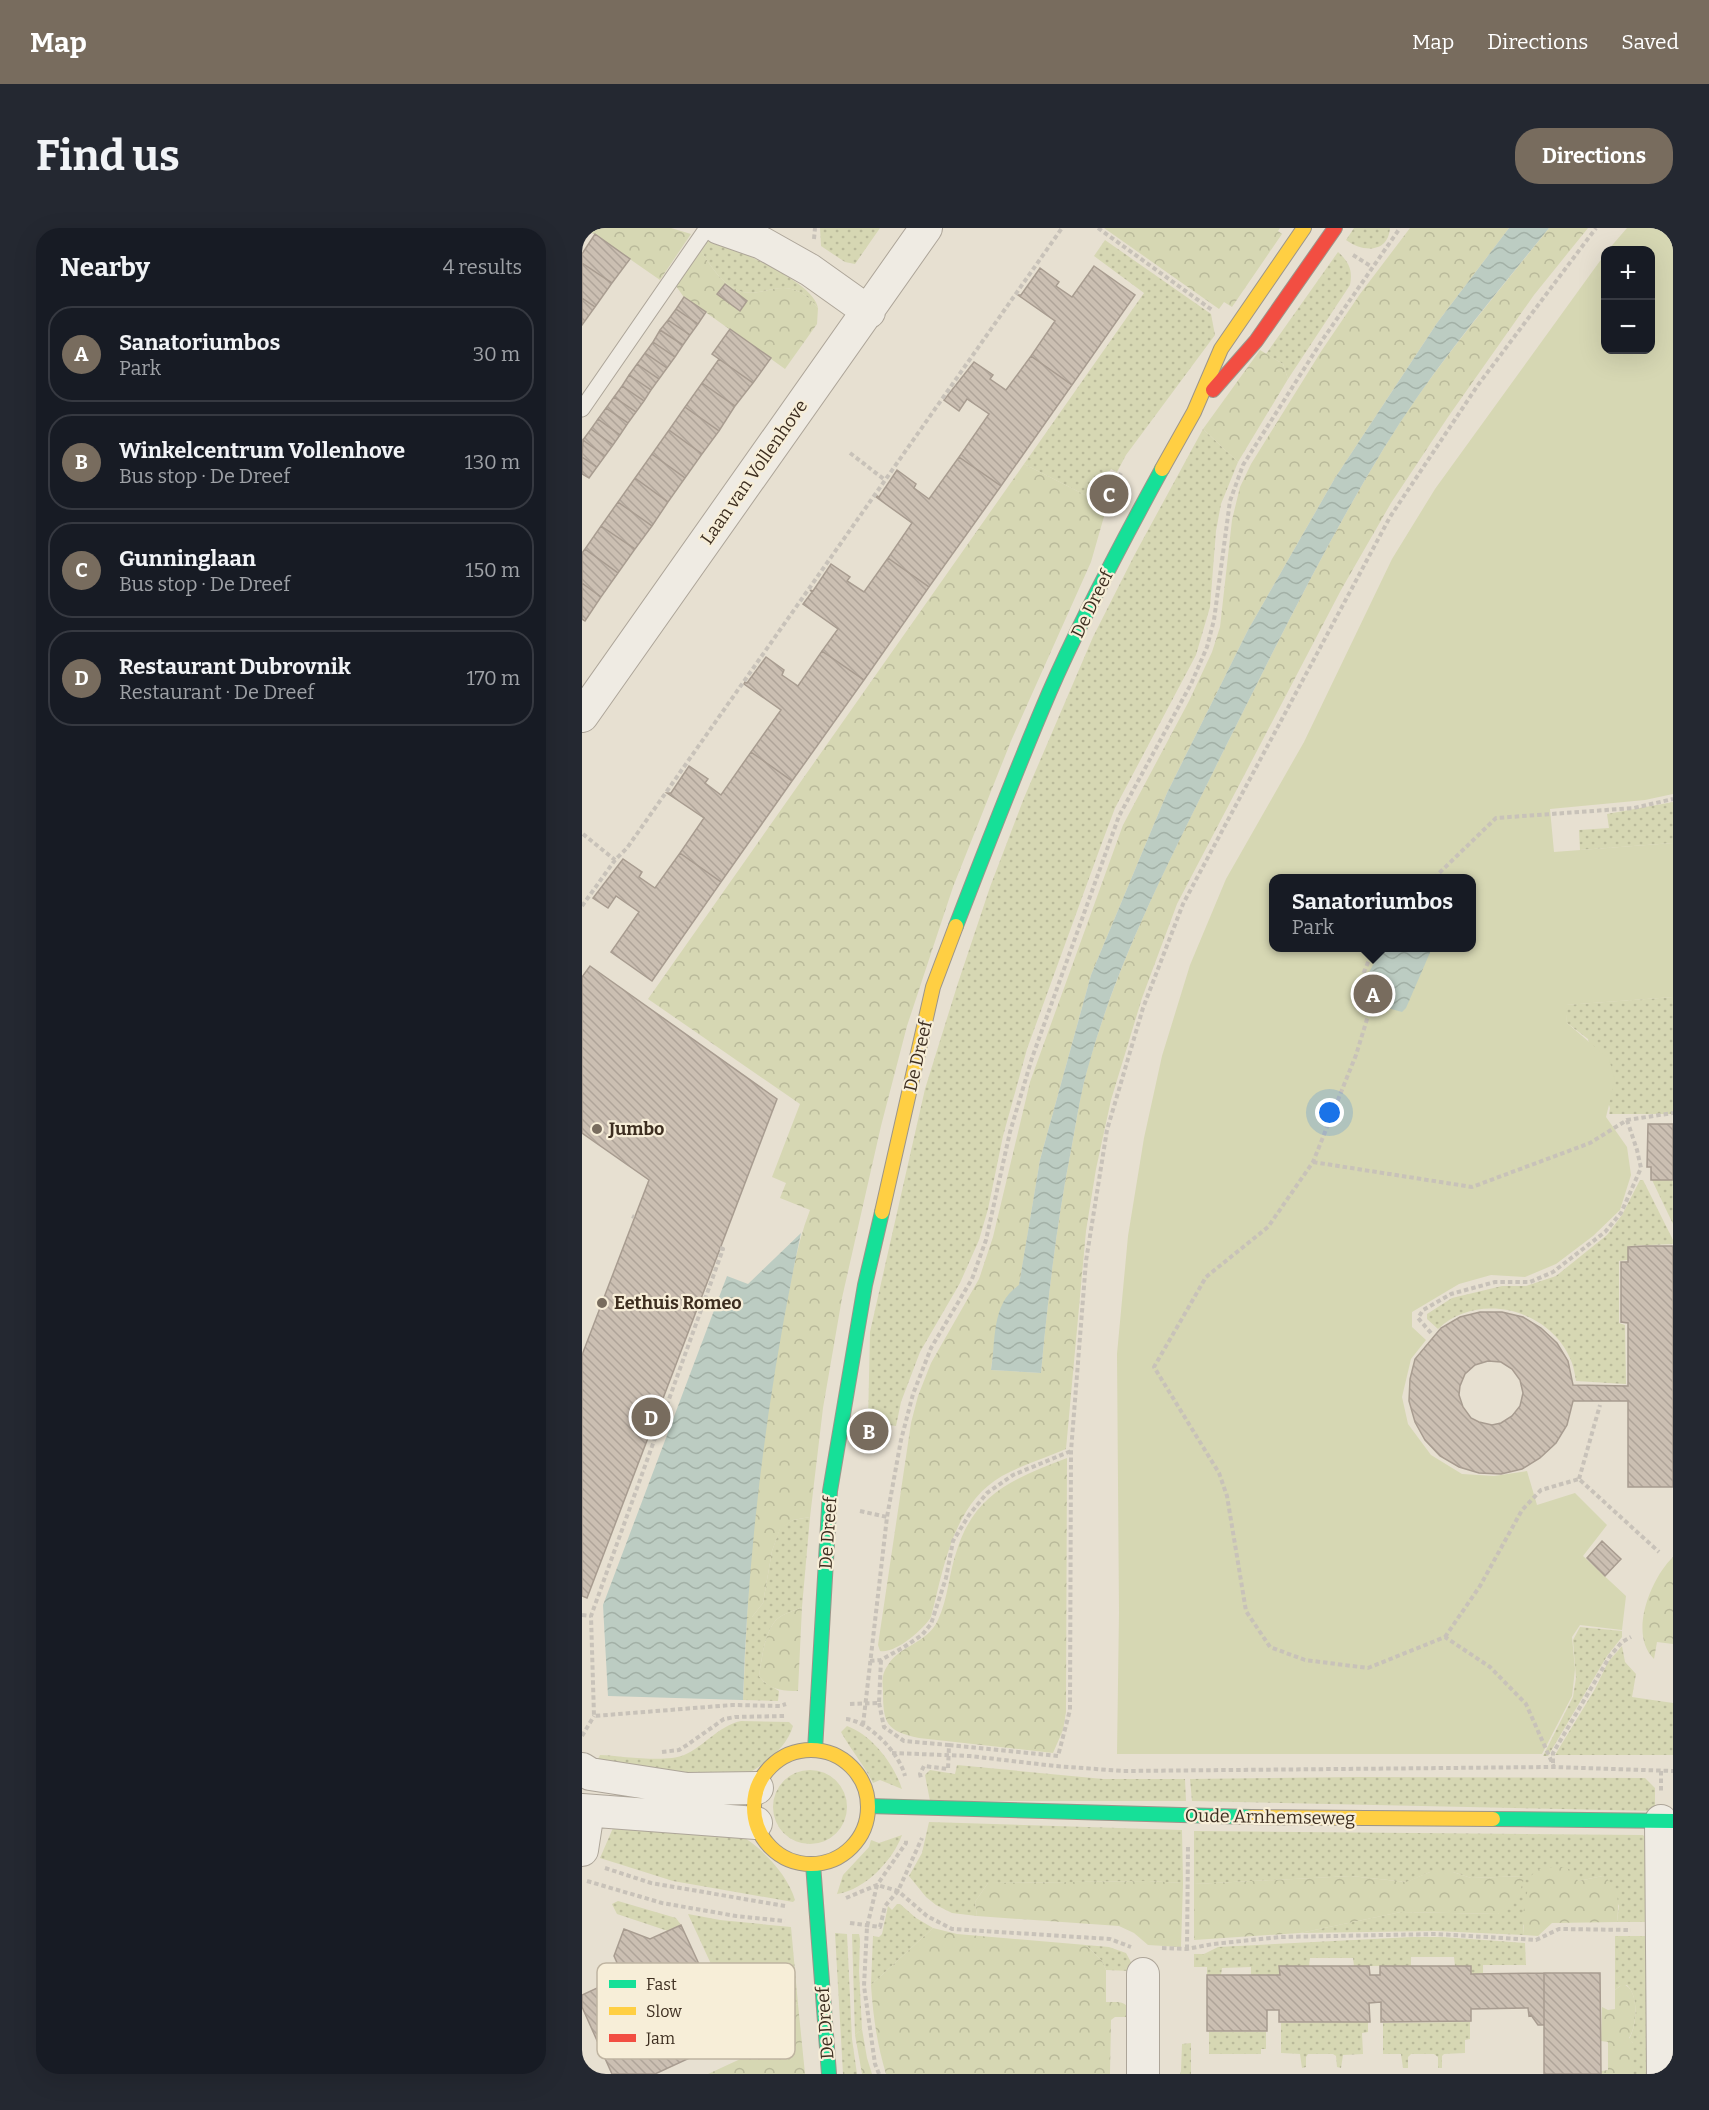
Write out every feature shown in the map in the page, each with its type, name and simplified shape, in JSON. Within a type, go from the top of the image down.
[{"type":"main road","name":"De Dreef","points":[[816,1750],[830,1491],[865,1285],[933,987],[1003,804],[1050,691],[1124,538],[1194,412],[1221,349],[1304,228]]},
{"type":"main road","name":"De Dreef","points":[[1194,412],[1257,341],[1335,228]]},
{"type":"main road","points":[[816,1750],[832,1754],[846,1762],[858,1775],[865,1788],[868,1806],[863,1829],[850,1849],[832,1860],[813,1864],[794,1862],[777,1853],[764,1840],[756,1823],[754,1807],[757,1788],[765,1774],[779,1760],[796,1752],[816,1750]]},
{"type":"main road","name":"Oude Arnhemseweg","points":[[868,1806],[1188,1816],[1667,1821]]},
{"type":"main road","name":"De Dreef","points":[[813,1864],[829,2074]]},
{"type":"street","points":[[720,228],[772,248],[810,270],[869,312]]},
{"type":"street","name":"Laan van Vollenhove","points":[[582,716],[817,382],[869,312],[926,228]]},
{"type":"street","points":[[582,1770],[590,1774],[687,1789],[757,1788]]},
{"type":"street","points":[[592,1858],[585,1811],[756,1823]]},
{"type":"street","points":[[1663,2074],[1667,1821]]},
{"type":"street","points":[[1137,1960],[1143,2074]]},
{"type":"lane","points":[[582,409],[707,228]]},
{"type":"path","points":[[582,906],[615,860],[634,839],[1062,228]]},
{"type":"path","points":[[1098,228],[1218,314]]},
{"type":"path","points":[[863,1725],[887,1517],[901,1440],[913,1394],[931,1348],[972,1279],[986,1240],[1010,1132],[1032,1058],[1119,816],[1191,684],[1207,647],[1214,620],[1230,501],[1243,465],[1323,339],[1400,228]]},
{"type":"path","points":[[949,1745],[1058,1756],[1070,1710],[1071,1451],[1086,1261],[1107,1130],[1143,1008],[1183,904],[1390,517],[1478,385],[1596,228]]},
{"type":"path","points":[[850,453],[885,480]]},
{"type":"path","points":[[1109,494],[1125,466]]},
{"type":"path","points":[[1439,874],[1496,818],[1634,808],[1673,799]]},
{"type":"path","points":[[583,834],[615,860]]},
{"type":"path","points":[[1372,952],[1359,984],[1368,1016],[1356,1055],[1313,1162],[1268,1227],[1206,1277],[1154,1367],[1219,1473],[1227,1496],[1246,1611],[1270,1647],[1305,1660],[1368,1668],[1445,1637],[1480,1586],[1522,1510],[1541,1490],[1579,1479]]},
{"type":"path","points":[[1313,1162],[1472,1187],[1590,1143],[1626,1120],[1673,1113]]},
{"type":"path","points":[[1431,1333],[1418,1318],[1423,1310],[1451,1294],[1495,1282],[1530,1282],[1553,1272],[1622,1213],[1641,1168],[1626,1120]]},
{"type":"path","points":[[582,1736],[594,1716],[591,1616],[723,1249],[720,1248]]},
{"type":"path","points":[[1579,1479],[1600,1405]]},
{"type":"path","points":[[870,1661],[881,1660],[922,1635],[931,1624],[953,1541],[969,1515],[987,1493],[1013,1475],[1071,1451]]},
{"type":"path","points":[[1579,1479],[1659,1552]]},
{"type":"path","points":[[859,1510],[887,1517]]},
{"type":"path","points":[[582,1616],[591,1616]]},
{"type":"path","points":[[1445,1637],[1490,1667],[1526,1704],[1554,1767]]},
{"type":"path","points":[[1554,1767],[1553,1753],[1604,1666],[1622,1642],[1631,1637]]},
{"type":"path","points":[[846,1704],[879,1703],[881,1660]]},
{"type":"path","points":[[594,1716],[732,1705],[780,1707],[792,1701]]},
{"type":"path","points":[[661,1752],[679,1750],[724,1719],[818,1717]]},
{"type":"path","points":[[892,1753],[970,1756],[1123,1771],[1554,1767],[1673,1771]]},
{"type":"path","points":[[1188,1816],[1187,1949],[1281,1937],[1436,1934],[1536,1940],[1560,1929],[1666,1915]]},
{"type":"path","points":[[592,1858],[651,1883],[780,1907],[816,1905]]},
{"type":"path","points":[[582,1878],[662,1903],[736,1916],[818,1923],[850,1923]]},
{"type":"path","points":[[879,2074],[875,2064],[864,1986],[867,1927],[877,1885],[898,1891],[927,1916],[952,1929],[1110,1939],[1137,1960]]},
{"type":"green space","points":[[585,228],[671,228],[691,234],[660,280]]},
{"type":"green space","points":[[820,228],[880,228],[855,264],[845,262],[821,246]]},
{"type":"green space","points":[[1104,228],[1280,228],[1278,231],[1282,234],[1232,307],[1224,302],[1219,309]]},
{"type":"green space","points":[[1354,228],[1390,228],[1385,243],[1366,248],[1346,240]]},
{"type":"green space","points":[[1410,228],[1509,228],[1437,323],[1335,478],[1248,630],[1167,793],[1091,975],[1040,1160],[1019,1286],[1015,1288],[997,1323],[991,1370],[1041,1373],[1062,1201],[1084,1083],[1101,1024],[1146,910],[1297,604],[1384,448],[1422,390],[1464,335],[1549,228],[1588,228],[1534,295],[1391,503],[1341,590],[1177,904],[1142,998],[1111,1100],[1096,1169],[1086,1231],[1066,1449],[1010,1472],[985,1488],[961,1520],[953,1538],[931,1617],[922,1628],[901,1645],[880,1651],[878,1645],[911,1423],[918,1396],[931,1363],[979,1279],[993,1237],[1030,1082],[1123,825],[1189,701],[1212,652],[1220,627],[1232,520],[1240,487],[1251,464],[1322,350],[1360,294]]},
{"type":"green space","points":[[1627,228],[1673,228],[1673,794],[1645,800],[1550,809],[1554,852],[1673,843],[1673,997],[1566,1005],[1567,1023],[1609,1059],[1615,1080],[1606,1117],[1627,1147],[1631,1175],[1620,1210],[1593,1236],[1556,1264],[1525,1277],[1491,1275],[1459,1284],[1412,1312],[1412,1327],[1426,1340],[1411,1359],[1402,1397],[1408,1424],[1431,1455],[1462,1474],[1494,1476],[1527,1471],[1537,1505],[1575,1493],[1607,1525],[1583,1556],[1626,1596],[1622,1630],[1580,1625],[1572,1637],[1575,1669],[1572,1696],[1542,1754],[1117,1754],[1119,1612],[1117,1354],[1128,1236],[1144,1138],[1162,1056],[1190,965],[1226,879],[1304,742],[1392,559],[1435,489],[1601,260],[1601,354],[1655,354],[1655,246],[1611,246]]},
{"type":"green space","points":[[708,239],[753,258],[788,277],[803,287],[818,308],[806,296],[795,290],[784,288],[755,293],[735,289],[720,277],[701,251]]},
{"type":"green space","points":[[1105,240],[1211,314],[1215,335],[1126,455],[1117,472],[1111,469],[1100,489],[1106,493],[1101,503],[1024,464],[1144,293],[1094,256]]},
{"type":"green space","points":[[701,251],[720,277],[735,289],[755,293],[784,288],[795,290],[806,296],[818,308],[817,324],[785,369],[683,296],[676,286]]},
{"type":"green space","points":[[1338,252],[1349,267],[1350,285],[1288,379],[1283,364],[1266,354]]},
{"type":"green space","points":[[1260,350],[1283,364],[1288,379],[1238,462],[1203,429]]},
{"type":"green space","points":[[1203,429],[1238,462],[1221,504],[1216,531],[1210,607],[1196,655],[1115,808],[1100,848],[1027,1049],[1003,1136],[979,1240],[960,1283],[920,1352],[901,1402],[896,1426],[868,1422],[870,1332],[925,1089],[990,887],[1024,798],[1093,637]]},
{"type":"green space","points":[[1024,464],[1107,506],[1091,562],[1011,741],[953,887],[907,1026],[881,1126],[842,1298],[823,1408],[810,1517],[793,1520],[780,1529],[772,1551],[763,1603],[752,1617],[747,1617],[752,1543],[770,1394],[794,1265],[810,1210],[780,1198],[786,1183],[772,1177],[800,1104],[648,999]]},
{"type":"green space","points":[[1673,802],[1673,843],[1580,850],[1579,830],[1609,828],[1607,814]]},
{"type":"green space","points":[[1673,997],[1673,1114],[1609,1114],[1610,1108],[1588,1039],[1567,1023],[1565,1005]]},
{"type":"green space","points":[[1640,1180],[1643,1180],[1673,1244],[1628,1246],[1628,1260],[1619,1261],[1619,1323],[1625,1325],[1626,1384],[1576,1381],[1572,1363],[1562,1345],[1549,1330],[1532,1319],[1513,1312],[1493,1309],[1474,1310],[1455,1317],[1438,1329],[1427,1319],[1427,1314],[1452,1298],[1502,1286],[1526,1286],[1556,1276],[1607,1235],[1622,1215]]},
{"type":"green space","points":[[1652,1180],[1673,1180],[1673,1224]]},
{"type":"green space","points":[[1067,1458],[1066,1712],[1063,1730],[1053,1753],[919,1738],[899,1732],[889,1724],[884,1711],[885,1671],[893,1658],[921,1640],[938,1620],[957,1550],[965,1530],[986,1501],[1000,1490],[1031,1473]]},
{"type":"green space","points":[[810,1517],[802,1607],[785,1614],[772,1626],[766,1639],[759,1676],[779,1691],[778,1701],[743,1700],[747,1617],[752,1617],[763,1603],[772,1551],[780,1528],[793,1520]]},
{"type":"green space","points":[[1673,1557],[1673,1644],[1657,1642],[1654,1659],[1646,1648],[1643,1635],[1645,1606],[1657,1578]]},
{"type":"green space","points":[[802,1607],[798,1691],[777,1689],[767,1684],[759,1676],[766,1639],[776,1620]]},
{"type":"green space","points":[[1580,1627],[1622,1631],[1622,1637],[1607,1656],[1548,1756],[1543,1756],[1573,1697],[1576,1678],[1573,1640]]},
{"type":"green space","points":[[1622,1646],[1625,1662],[1636,1674],[1632,1697],[1673,1703],[1673,1755],[1555,1755],[1595,1689],[1608,1662]]},
{"type":"green space","points":[[741,1721],[789,1722],[793,1726],[777,1752],[760,1766],[732,1781],[597,1761],[600,1755],[666,1759],[684,1755],[725,1727]]},
{"type":"green space","points":[[847,1726],[865,1736],[888,1760],[902,1789],[880,1780],[873,1783],[841,1732]]},
{"type":"green space","points":[[957,1765],[1103,1779],[1185,1779],[1186,1801],[930,1801],[925,1775],[930,1770],[955,1774]]},
{"type":"green space","points":[[803,1770],[817,1770],[831,1776],[841,1786],[847,1800],[845,1821],[831,1838],[817,1844],[803,1844],[789,1838],[779,1828],[773,1814],[773,1800],[779,1786],[789,1776]]},
{"type":"green space","points":[[1645,1778],[1655,1788],[1655,1811],[1192,1801],[1190,1779]]},
{"type":"green space","points":[[929,1822],[1182,1830],[1183,1883],[1148,1881],[988,1883],[975,1902],[977,1916],[952,1913],[926,1897],[909,1876],[922,1853]]},
{"type":"green space","points":[[613,1828],[738,1834],[756,1846],[780,1871],[795,1900],[793,1902],[673,1881],[600,1858]]},
{"type":"green space","points":[[1194,1831],[1643,1835],[1648,1840],[1648,1922],[1617,1922],[1619,1906],[1603,1876],[1578,1881],[1523,1925],[1524,1935],[1436,1931],[1300,1933],[1401,1912],[1498,1914],[1524,1876],[1471,1878],[1453,1872],[1430,1872],[1407,1882],[1351,1876],[1194,1884]]},
{"type":"green space","points":[[902,1835],[892,1854],[877,1872],[858,1887],[837,1894],[843,1875],[869,1847],[871,1840],[879,1843]]},
{"type":"green space","points":[[1562,1867],[1572,1870],[1578,1881],[1603,1876],[1609,1880],[1617,1896],[1617,1922],[1552,1923],[1538,1936],[1524,1935],[1523,1914],[1530,1877],[1538,1869]]},
{"type":"green space","points":[[1430,1872],[1453,1872],[1471,1878],[1525,1876],[1520,1891],[1498,1914],[1401,1912],[1300,1933],[1194,1940],[1194,1884],[1351,1876],[1406,1882]]},
{"type":"green space","points":[[1148,1881],[1183,1883],[1181,1947],[1148,1945],[1134,1933],[1119,1926],[977,1916],[975,1902],[988,1883]]},
{"type":"green space","points":[[618,1901],[676,1918],[681,1925],[668,1931],[617,1914],[612,1904]]},
{"type":"green space","points":[[897,1904],[933,1928],[871,1985],[873,1936],[879,1937],[882,1934],[888,1906],[892,1910]]},
{"type":"green space","points":[[688,1914],[720,1920],[791,1927],[794,1963],[711,1963]]},
{"type":"green space","points":[[933,1928],[957,1934],[1086,1945],[1102,1961],[1106,1970],[1106,2002],[1123,2003],[1128,2007],[1132,2017],[1115,2017],[1111,2020],[1110,2074],[886,2074],[876,2030],[871,1985]]},
{"type":"green space","points":[[835,1933],[847,1934],[852,2039],[857,2074],[843,2074]]},
{"type":"green space","points":[[852,1934],[859,1934],[860,1939],[862,2029],[855,2035]]},
{"type":"green space","points":[[1615,1936],[1648,1936],[1648,2074],[1633,2074],[1633,2043],[1629,2039],[1636,2011],[1634,1997],[1627,1985],[1615,1990]]},
{"type":"green space","points":[[1412,1937],[1525,1943],[1526,1965],[1483,1965],[1483,1973],[1471,1974],[1471,1966],[1455,1966],[1454,1957],[1411,1957],[1411,1966],[1354,1966],[1353,1958],[1310,1958],[1309,1966],[1280,1966],[1280,1975],[1251,1976],[1251,1967],[1222,1968],[1221,1975],[1207,1975],[1207,1967],[1194,1967],[1194,1954],[1204,1954],[1218,1947]]},
{"type":"green space","points":[[1086,1945],[1109,1947],[1126,1953],[1132,1964],[1132,1971],[1106,1970],[1102,1961]]},
{"type":"green space","points":[[795,1971],[798,2004],[795,2005]]},
{"type":"green space","points":[[1623,1984],[1632,1993],[1635,2008],[1634,2025],[1629,2038],[1633,2043],[1633,2074],[1601,2074],[1601,2071],[1608,2070],[1608,2042],[1601,2041],[1602,2007],[1608,2010],[1615,2009],[1615,1990]]},
{"type":"green space","points":[[798,2004],[805,2074],[708,2074],[740,2059],[795,2059],[795,2005]]},
{"type":"green space","points":[[1368,2022],[1368,2032],[1362,2033],[1363,2054],[1343,2055],[1341,2068],[1337,2067],[1336,2056],[1333,2054],[1308,2054],[1306,2067],[1302,2068],[1300,2054],[1281,2053],[1281,2023]]},
{"type":"green space","points":[[1470,2022],[1470,2039],[1465,2040],[1465,2053],[1444,2054],[1442,2068],[1438,2068],[1438,2057],[1434,2054],[1411,2054],[1408,2057],[1408,2068],[1403,2068],[1401,2054],[1383,2054],[1383,2023]]},
{"type":"green space","points":[[862,2029],[872,2074],[862,2074],[855,2035]]},
{"type":"green space","points":[[1209,2032],[1266,2032],[1266,2049],[1261,2049],[1261,2054],[1209,2054]]},
{"type":"green space","points":[[1191,2043],[1191,2074],[1180,2074],[1182,2044]]},
{"type":"water","points":[[1509,228],[1549,228],[1442,362],[1384,448],[1318,565],[1277,644],[1146,911],[1114,987],[1084,1084],[1057,1230],[1041,1373],[991,1370],[996,1323],[1004,1302],[1019,1285],[1040,1160],[1091,975],[1167,793],[1248,630],[1335,478],[1437,323]]},
{"type":"water","points":[[1380,952],[1430,952],[1406,1008],[1402,1012],[1373,1004],[1369,998],[1370,988],[1365,980]]},
{"type":"water","points":[[801,1233],[769,1407],[755,1524],[743,1700],[608,1696],[603,1605],[727,1276],[748,1284]]},
{"type":"building","points":[[595,234],[630,259],[612,283],[582,263],[582,254]]},
{"type":"building","points":[[582,263],[612,283],[595,307],[582,298]]},
{"type":"building","points":[[1094,266],[1135,295],[1072,385],[1031,356],[1055,321],[1018,295],[1021,295],[1040,268],[1059,282],[1056,286],[1072,297]]},
{"type":"building","points":[[725,284],[747,301],[740,311],[717,294]]},
{"type":"building","points":[[684,297],[706,312],[698,324],[676,309]]},
{"type":"building","points":[[582,298],[595,307],[582,325]]},
{"type":"building","points":[[676,309],[698,324],[690,335],[668,320]]},
{"type":"building","points":[[668,320],[690,335],[683,345],[660,330]]},
{"type":"building","points":[[730,329],[771,358],[753,383],[712,354]]},
{"type":"building","points":[[660,330],[683,345],[675,357],[653,342]]},
{"type":"building","points":[[653,342],[675,357],[667,368],[645,353]]},
{"type":"building","points":[[645,353],[667,368],[659,379],[637,364]]},
{"type":"building","points":[[1031,356],[1072,385],[1001,486],[959,457],[989,414],[967,399],[959,411],[944,400],[974,362],[993,375],[990,379],[1006,390]]},
{"type":"building","points":[[719,359],[753,383],[735,406],[702,383]]},
{"type":"building","points":[[637,364],[659,379],[651,390],[629,375]]},
{"type":"building","points":[[629,375],[651,390],[644,401],[622,386]]},
{"type":"building","points":[[702,383],[735,406],[719,431],[685,407]]},
{"type":"building","points":[[622,386],[644,401],[636,412],[614,397]]},
{"type":"building","points":[[614,397],[636,412],[628,423],[606,408]]},
{"type":"building","points":[[685,407],[719,431],[702,454],[669,430]]},
{"type":"building","points":[[606,408],[628,423],[620,435],[598,419]]},
{"type":"building","points":[[598,419],[620,435],[613,445],[591,429]]},
{"type":"building","points":[[591,429],[613,445],[605,456],[583,440]]},
{"type":"building","points":[[669,430],[702,454],[685,478],[652,454]]},
{"type":"building","points":[[583,440],[605,456],[597,467],[582,457]]},
{"type":"building","points":[[652,454],[685,478],[668,502],[635,478]]},
{"type":"building","points":[[582,457],[597,467],[589,478],[582,474]]},
{"type":"building","points":[[959,457],[1001,486],[929,587],[888,558],[912,523],[876,497],[879,497],[897,470],[916,484],[914,488],[929,499]]},
{"type":"building","points":[[635,478],[668,502],[652,526],[618,502]]},
{"type":"building","points":[[618,502],[652,526],[635,549],[601,526]]},
{"type":"building","points":[[601,526],[635,549],[618,573],[585,549]]},
{"type":"building","points":[[585,549],[618,573],[601,597],[582,583],[582,553]]},
{"type":"building","points":[[888,558],[929,587],[864,680],[822,651],[838,629],[803,604],[812,592],[810,590],[813,591],[831,564],[850,577],[847,581],[864,592]]},
{"type":"building","points":[[582,583],[601,597],[585,621],[582,619]]},
{"type":"building","points":[[822,651],[864,680],[792,781],[751,752],[781,710],[744,684],[766,657],[784,670],[782,675],[798,686]]},
{"type":"building","points":[[751,752],[792,781],[721,882],[680,853],[704,818],[667,793],[671,793],[689,766],[708,779],[705,783],[721,795]]},
{"type":"building","points":[[680,853],[721,882],[652,981],[611,952],[639,912],[616,896],[608,908],[593,898],[623,859],[642,872],[639,877],[655,888]]},
{"type":"building","points":[[590,966],[777,1099],[587,1598],[582,1596],[582,1355],[649,1180],[582,1133],[582,977]]},
{"type":"building","points":[[1648,1124],[1673,1124],[1673,1180],[1651,1180],[1651,1167],[1647,1167]]},
{"type":"building","points":[[1673,1246],[1673,1487],[1628,1487],[1628,1401],[1573,1401],[1567,1425],[1556,1443],[1540,1458],[1522,1469],[1501,1474],[1479,1473],[1459,1467],[1440,1456],[1425,1440],[1415,1422],[1409,1401],[1410,1379],[1415,1359],[1441,1328],[1460,1317],[1480,1312],[1502,1312],[1523,1317],[1541,1328],[1557,1343],[1568,1361],[1573,1385],[1628,1386],[1628,1323],[1621,1322],[1621,1262],[1628,1262],[1628,1247]],"holes":[[[1488,1361],[1501,1362],[1512,1369],[1520,1380],[1523,1393],[1520,1406],[1512,1416],[1501,1423],[1492,1425],[1479,1422],[1471,1418],[1463,1407],[1459,1395],[1460,1386],[1465,1374],[1475,1365]]]},
{"type":"building","points":[[1602,1541],[1621,1559],[1605,1576],[1587,1558]]},
{"type":"building","points":[[681,1925],[698,1963],[617,1963],[614,1956],[624,1929],[650,1939]]},
{"type":"building","points":[[1279,1966],[1369,1966],[1370,1975],[1380,1975],[1380,1966],[1471,1966],[1471,1974],[1544,1973],[1544,2025],[1538,2025],[1531,2015],[1529,2016],[1528,2008],[1471,2009],[1471,2021],[1381,2022],[1381,2002],[1369,2003],[1370,2022],[1279,2022],[1279,2010],[1267,2010],[1267,2031],[1207,2031],[1207,1975],[1280,1975]]},
{"type":"building","points":[[1544,1973],[1600,1973],[1601,2074],[1544,2074]]},
{"type":"building","points":[[597,1988],[597,2040],[582,2007],[582,1995]]},
{"type":"building","points":[[605,2059],[688,2059],[655,2074],[612,2074]]},
{"type":"traffic: fast","points":[[956,926],[1013,780],[1075,636],[1162,469]]},
{"type":"traffic: fast","points":[[815,1750],[830,1491],[865,1285],[882,1212]]},
{"type":"traffic: fast","points":[[868,1806],[1251,1817]]},
{"type":"traffic: fast","points":[[1493,1819],[1673,1821]]},
{"type":"traffic: fast","points":[[813,1864],[829,2074]]},
{"type":"traffic: slow","points":[[1162,469],[1194,412],[1221,349],[1304,228]]},
{"type":"traffic: slow","points":[[882,1212],[933,987],[956,926]]},
{"type":"traffic: slow","points":[[811,1750],[833,1755],[851,1767],[863,1785],[868,1807],[863,1829],[851,1847],[833,1859],[811,1864],[789,1859],[771,1847],[759,1829],[754,1807],[759,1785],[771,1767],[789,1755],[811,1750]]},
{"type":"traffic: slow","points":[[1251,1817],[1493,1819]]},
{"type":"traffic: jam","points":[[1213,390],[1256,341],[1335,228]]},
{"type":"place","name":"Gunninglaan","points":[[1109,494]]},
{"type":"place","name":"Sanatoriumbos","points":[[1373,994]]},
{"type":"place","name":"Jumbo","points":[[597,1129]]},
{"type":"place","name":"Eethuis Romeo","points":[[602,1303]]},
{"type":"place","name":"Restaurant Dubrovnik","points":[[651,1417]]},
{"type":"place","name":"Winkelcentrum Vollenhove","points":[[869,1431]]}]
